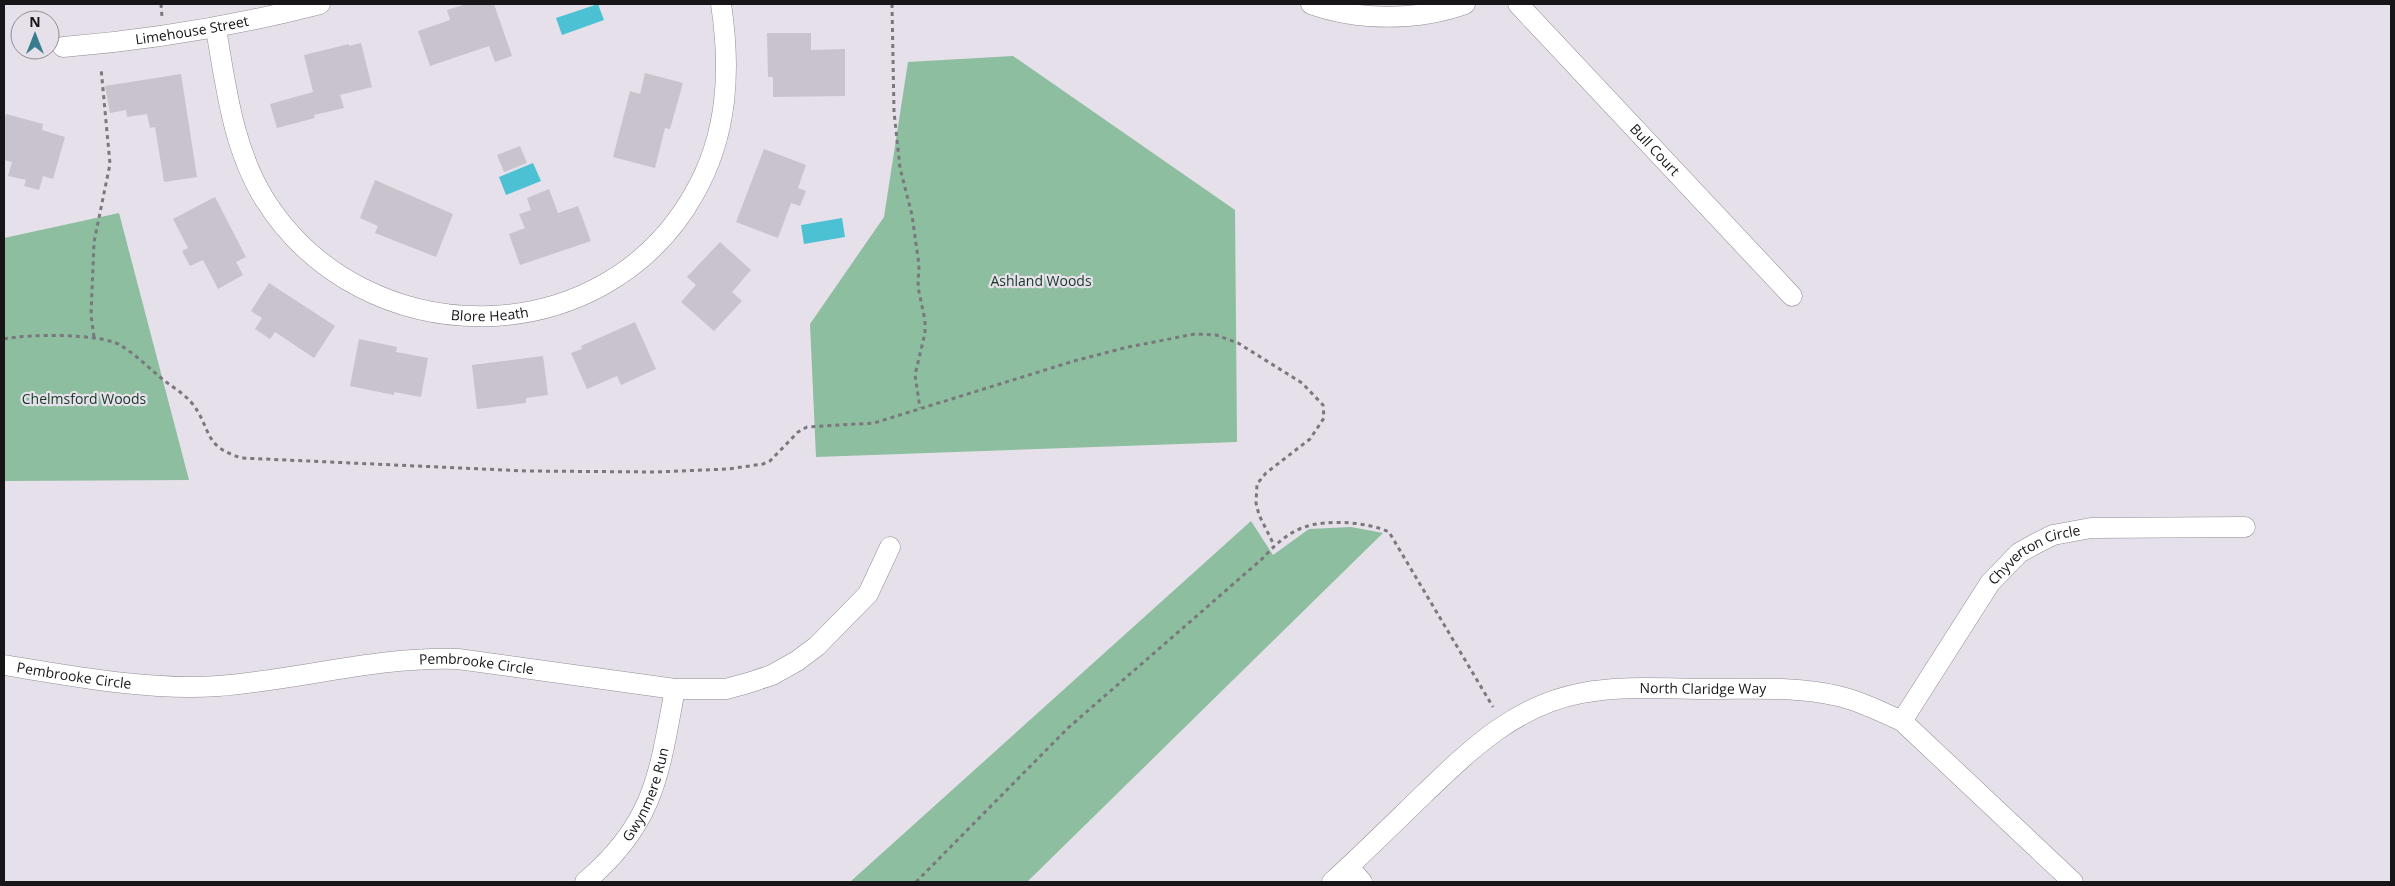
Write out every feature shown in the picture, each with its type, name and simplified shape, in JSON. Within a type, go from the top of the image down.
[{"type":"street","name":"Limehouse Street","points":[[63,47],[124,42],[216,29],[320,4]]},
{"type":"street","name":"Blore Heath","points":[[216,29],[235,127],[248,168],[268,204],[298,241],[340,276],[365,290],[398,304],[451,316],[480,316],[511,314],[544,308],[588,293],[631,266],[660,239],[683,212],[703,178],[723,114],[728,72],[721,4]]},
{"type":"street","points":[[1311,4],[1339,12],[1377,16],[1427,13],[1466,4]]},
{"type":"street","name":"Bull Court","points":[[1518,4],[1792,296]]},
{"type":"street","name":"Chyverton Circle","points":[[1902,722],[1990,584],[2005,566],[2027,549],[2053,535],[2091,528],[2245,527]]},
{"type":"street","name":"Pembrooke Circle","points":[[4,665],[153,686],[186,687],[247,683],[394,661],[442,658],[675,689],[726,689],[772,676],[817,646],[868,594],[890,547]]},
{"type":"street","name":"Gwynmere Run","points":[[585,882],[622,846],[647,806],[663,760],[675,689]]},
{"type":"street","name":"North Claridge Way","points":[[1332,882],[1474,746],[1516,717],[1535,708],[1574,695],[1605,690],[1795,690],[1840,696],[1872,707],[1902,722],[2073,882]]},
{"type":"street","points":[[1348,867],[1362,882]]},
{"type":"path","points":[[160,4],[162,17]]},
{"type":"path","points":[[892,4],[894,112],[900,168],[912,215],[919,265],[918,287],[925,320],[925,333],[915,375],[920,408]]},
{"type":"path","points":[[94,337],[91,315],[94,242],[110,164],[101,68]]},
{"type":"path","points":[[4,339],[35,336],[94,337],[119,345],[184,395],[195,408],[209,438],[218,448],[223,452],[242,458],[526,471],[657,472],[728,469],[763,464],[770,461],[798,432],[807,427],[874,423],[1128,346],[1195,334],[1226,338],[1302,383],[1321,402],[1324,409],[1322,422],[1310,439],[1266,473],[1257,484],[1256,503],[1259,515],[1274,545]]},
{"type":"path","points":[[916,882],[1068,728],[1262,559],[1274,545],[1306,526],[1372,525],[1389,532],[1493,707]]},
{"type":"green space","name":"Ashland Woods","points":[[1013,56],[1235,210],[1237,442],[816,457],[810,324],[884,217],[908,62]]},
{"type":"green space","name":"Chelmsford Woods","points":[[119,213],[189,480],[4,481],[4,238]]},
{"type":"green space","points":[[1251,521],[1273,555],[1309,529],[1351,527],[1383,533],[1027,882],[850,882]]},
{"type":"water","points":[[598,4],[604,20],[562,35],[556,18]]},
{"type":"water","points":[[533,163],[541,181],[506,195],[499,177]]},
{"type":"water","points":[[842,218],[845,237],[804,244],[801,225]]},
{"type":"building","points":[[467,4],[494,4],[512,56],[495,62],[489,46],[430,66],[418,31],[450,20],[447,10]]},
{"type":"building","points":[[767,33],[811,33],[811,50],[845,49],[845,96],[773,97],[773,77],[768,77]]},
{"type":"building","points":[[361,43],[372,87],[340,95],[344,108],[314,115],[315,118],[277,128],[270,104],[313,92],[304,55]]},
{"type":"building","points":[[645,73],[683,83],[670,129],[665,128],[655,168],[613,157],[630,91],[640,94]]},
{"type":"building","points":[[181,74],[197,177],[164,182],[155,127],[150,128],[147,114],[127,117],[126,110],[110,113],[105,86]]},
{"type":"building","points":[[6,114],[43,124],[42,130],[65,137],[53,179],[43,176],[39,190],[24,186],[26,180],[8,176],[12,162],[4,160],[4,123]]},
{"type":"building","points":[[520,146],[527,163],[504,172],[497,155]]},
{"type":"building","points":[[764,149],[806,165],[798,188],[806,191],[800,206],[791,203],[778,238],[736,222]]},
{"type":"building","points":[[375,180],[453,214],[436,257],[375,233],[378,226],[360,218]]},
{"type":"building","points":[[549,189],[558,213],[578,206],[591,241],[520,265],[509,234],[525,228],[519,214],[531,210],[527,198]]},
{"type":"building","points":[[215,197],[246,257],[236,262],[243,275],[218,289],[203,260],[190,266],[182,251],[188,248],[173,219]]},
{"type":"building","points":[[720,242],[751,270],[732,292],[742,301],[714,331],[681,302],[696,285],[687,277]]},
{"type":"building","points":[[269,283],[335,326],[314,358],[275,332],[270,339],[255,329],[262,318],[251,311]]},
{"type":"building","points":[[635,322],[656,369],[621,385],[617,376],[587,389],[571,353],[582,349],[581,346]]},
{"type":"building","points":[[359,339],[397,347],[396,352],[428,358],[421,397],[394,392],[394,395],[350,386]]},
{"type":"building","points":[[543,356],[548,395],[526,398],[526,403],[477,409],[472,365]]}]
